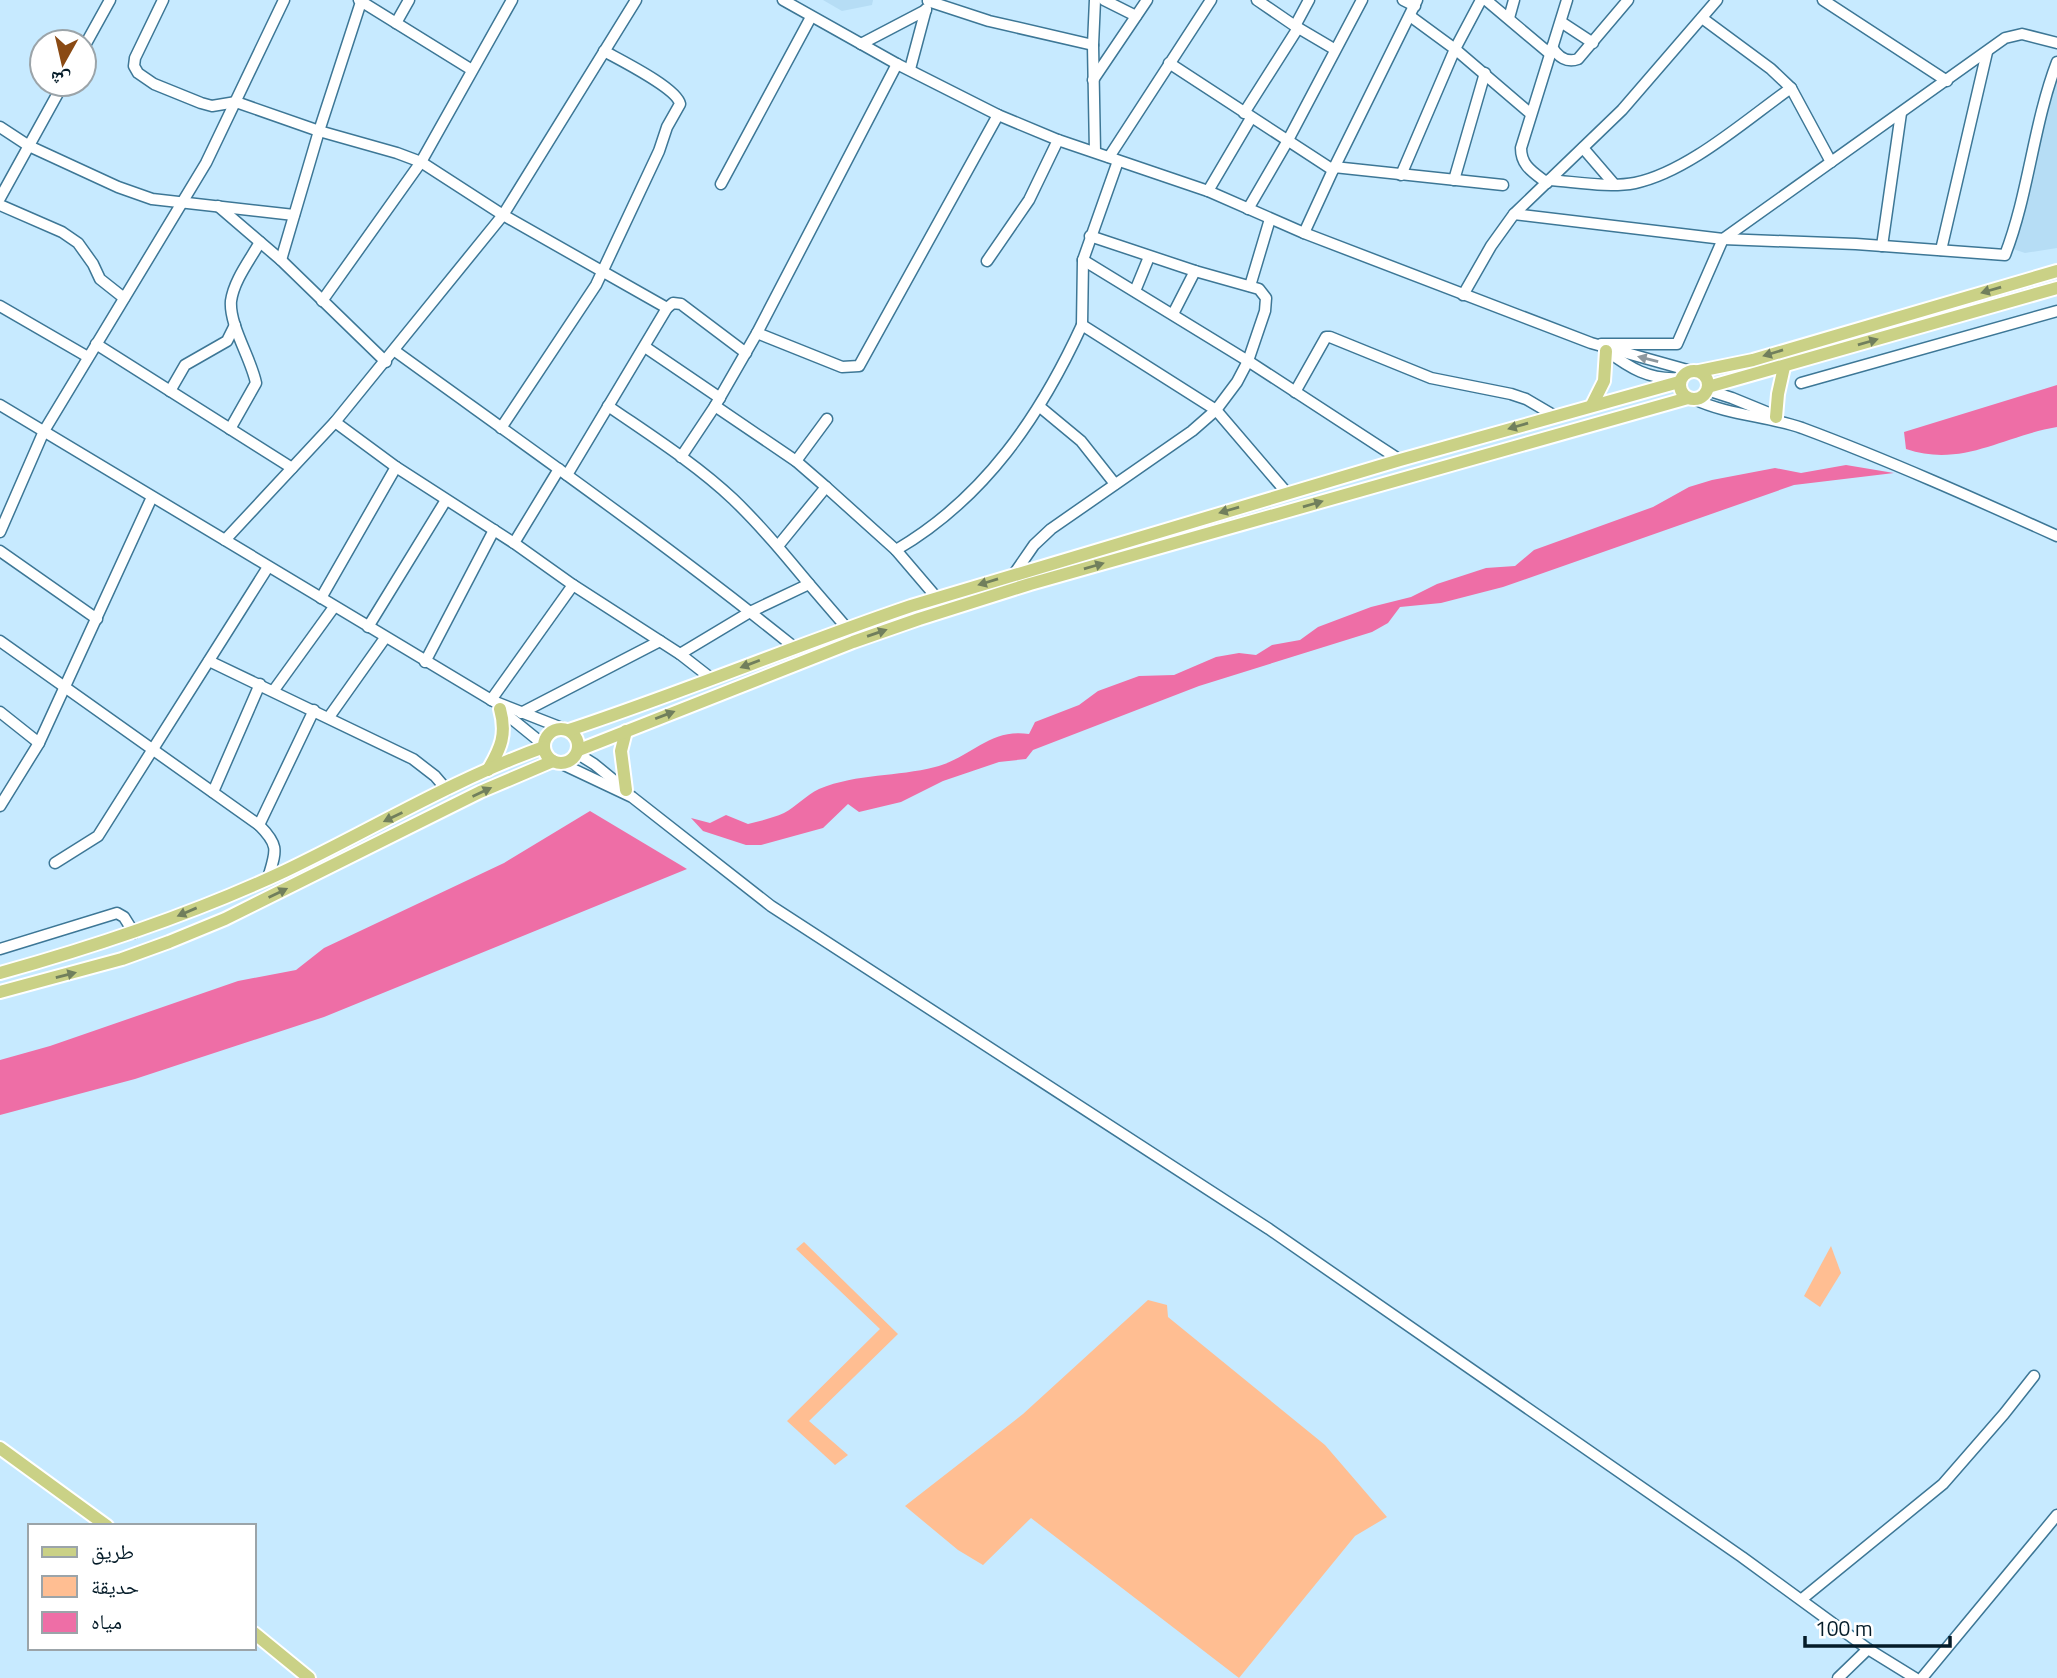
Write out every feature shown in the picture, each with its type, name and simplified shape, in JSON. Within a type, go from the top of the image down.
[{"type":"main road","points":[[557,762],[547,755],[544,746],[550,732],[566,729],[712,678],[846,627],[1287,493],[2057,271]]},
{"type":"main road","points":[[0,992],[122,959],[191,933],[225,919],[480,792],[557,762],[571,760],[578,752],[626,731],[853,642],[1030,584],[1691,398],[1699,398],[1708,389],[2057,288]]},
{"type":"main road","points":[[1592,405],[1605,378],[1605,350]]},
{"type":"main road","points":[[1776,417],[1784,366]]},
{"type":"main road","points":[[1687,376],[1707,379],[1708,389]]},
{"type":"main road","points":[[1687,376],[1680,390],[1691,398]]},
{"type":"main road","points":[[488,770],[500,750],[504,736],[504,723],[495,703]]},
{"type":"main road","points":[[566,729],[577,739],[578,752]]},
{"type":"main road","points":[[626,731],[621,751],[629,794]]},
{"type":"main road","points":[[0,973],[134,933],[268,878],[488,770],[544,746]]},
{"type":"main road","points":[[0,1448],[104,1524]]},
{"type":"main road","points":[[256,1635],[309,1678]]},
{"type":"street","points":[[95,28],[110,0]]},
{"type":"street","points":[[163,0],[135,58],[134,66],[138,74],[154,84],[212,106],[236,102],[319,131],[397,152],[421,162],[503,215],[667,308]]},
{"type":"street","points":[[0,532],[44,431],[206,163],[284,0]]},
{"type":"street","points":[[396,23],[410,0]]},
{"type":"street","points":[[322,301],[421,162],[512,0]]},
{"type":"street","points":[[225,540],[335,422],[503,215],[636,0]]},
{"type":"street","points":[[783,0],[897,64],[998,115],[1058,140],[1208,191],[1304,233],[1605,350],[1687,376]]},
{"type":"street","points":[[1095,0],[1095,152]]},
{"type":"street","points":[[1104,0],[1136,16]]},
{"type":"street","points":[[1093,80],[1147,0]]},
{"type":"street","points":[[896,550],[940,520],[988,474],[1009,453],[1040,407],[1082,325],[1083,260],[1113,159],[1169,63],[1212,0]]},
{"type":"street","points":[[1257,0],[1334,49]]},
{"type":"street","points":[[1208,191],[1309,0]]},
{"type":"street","points":[[1248,209],[1287,142],[1362,0]]},
{"type":"street","points":[[1403,0],[1531,114]]},
{"type":"street","points":[[1401,175],[1455,49],[1484,0],[1559,57],[1574,60],[1593,43],[1628,0]]},
{"type":"street","points":[[1508,18],[1514,0]]},
{"type":"street","points":[[1567,0],[1521,148],[1522,161],[1548,181],[1614,184],[1650,179],[1694,158],[1791,88]]},
{"type":"street","points":[[1464,295],[1491,246],[1514,214],[1622,110],[1717,0]]},
{"type":"street","points":[[1824,0],[1947,80]]},
{"type":"street","points":[[281,261],[360,1],[472,69]]},
{"type":"street","points":[[861,44],[928,4],[1093,45]]},
{"type":"street","points":[[909,69],[928,4]]},
{"type":"street","points":[[1304,233],[1414,7]]},
{"type":"street","points":[[721,184],[811,17]]},
{"type":"street","points":[[1702,18],[1771,69],[1791,88],[1831,162]]},
{"type":"street","points":[[1561,22],[1593,43]]},
{"type":"street","points":[[1591,343],[1677,344],[1723,239],[2005,38],[2016,34],[2057,43]]},
{"type":"street","points":[[500,428],[596,285],[681,102],[662,85],[604,51]]},
{"type":"street","points":[[1941,250],[1987,52]]},
{"type":"street","points":[[1514,214],[1723,239],[2005,255],[2018,212],[2036,126],[2057,62]]},
{"type":"street","points":[[1169,63],[1287,142],[1333,169],[1503,185]]},
{"type":"street","points":[[681,457],[718,402],[757,333],[897,64]]},
{"type":"street","points":[[1454,180],[1485,74]]},
{"type":"street","points":[[0,198],[55,98]]},
{"type":"street","points":[[1882,246],[1901,113]]},
{"type":"street","points":[[757,333],[842,367],[859,366],[998,115]]},
{"type":"street","points":[[0,127],[29,146],[118,187],[152,198],[294,215]]},
{"type":"street","points":[[987,261],[1029,200],[1058,140]]},
{"type":"street","points":[[1583,148],[1614,184]]},
{"type":"street","points":[[0,205],[62,232],[78,243],[100,279],[124,298]]},
{"type":"street","points":[[218,206],[281,261],[386,362]]},
{"type":"street","points":[[1250,286],[1270,219]]},
{"type":"street","points":[[1014,575],[1034,545],[1051,529],[1192,431],[1216,410],[1248,362],[1266,305],[1262,291],[1250,286],[1149,257],[1090,236]]},
{"type":"street","points":[[230,429],[256,383],[252,364],[235,325],[231,302],[237,282],[260,242]]},
{"type":"street","points":[[1135,291],[1149,257]]},
{"type":"street","points":[[1083,260],[1173,314],[1400,460]]},
{"type":"street","points":[[1173,314],[1195,271]]},
{"type":"street","points":[[514,543],[608,405],[667,308],[673,303],[681,304],[746,353]]},
{"type":"street","points":[[0,306],[88,357]]},
{"type":"street","points":[[1801,383],[2057,311]]},
{"type":"street","points":[[170,391],[185,365],[227,341],[235,325]]},
{"type":"street","points":[[1082,325],[1216,410],[1287,493]]},
{"type":"street","points":[[1295,392],[1319,348],[1326,337],[1330,337],[1431,378],[1492,389],[1519,397],[1555,416]]},
{"type":"street","points":[[96,344],[292,468]]},
{"type":"street","points":[[645,346],[796,461],[896,550],[937,598]]},
{"type":"street","points":[[1605,350],[1624,364],[1648,376],[1662,379],[1687,376]]},
{"type":"street","points":[[395,351],[563,472],[794,648]]},
{"type":"street","points":[[1708,389],[1788,424]]},
{"type":"street","points":[[1691,398],[1715,407],[1788,424],[1850,446],[2057,536]]},
{"type":"street","points":[[0,405],[495,703],[566,729]]},
{"type":"street","points":[[608,405],[681,457],[732,498],[778,546],[846,627]]},
{"type":"street","points":[[1040,407],[1081,441],[1115,484]]},
{"type":"street","points":[[796,461],[827,419]]},
{"type":"street","points":[[335,422],[396,467],[514,543],[712,678]]},
{"type":"street","points":[[321,598],[396,467]]},
{"type":"street","points":[[778,546],[826,487]]},
{"type":"street","points":[[1,803],[38,743],[65,689],[152,497]]},
{"type":"street","points":[[368,627],[446,500]]},
{"type":"street","points":[[425,662],[494,530]]},
{"type":"street","points":[[0,551],[97,620]]},
{"type":"street","points":[[55,863],[98,836],[268,567]]},
{"type":"street","points":[[680,654],[750,612],[809,584]]},
{"type":"street","points":[[495,703],[573,585]]},
{"type":"street","points":[[274,690],[334,607]]},
{"type":"street","points":[[329,717],[385,638]]},
{"type":"street","points":[[0,641],[259,825],[273,839],[275,853],[268,878]]},
{"type":"street","points":[[521,713],[660,641]]},
{"type":"street","points":[[209,661],[274,690],[412,759],[435,776],[447,790]]},
{"type":"street","points":[[213,792],[260,684]]},
{"type":"street","points":[[495,703],[544,746]]},
{"type":"street","points":[[259,825],[314,710]]},
{"type":"street","points":[[0,712],[38,743]]},
{"type":"street","points":[[578,752],[771,906],[1269,1229],[1802,1599],[1868,1649],[1915,1678]]},
{"type":"street","points":[[557,762],[629,794]]},
{"type":"street","points":[[0,949],[117,914],[124,917],[134,933]]},
{"type":"street","points":[[1802,1599],[1943,1484],[2004,1415],[2034,1376]]},
{"type":"street","points":[[1922,1678],[2057,1515]]},
{"type":"street","points":[[1838,1678],[1868,1649]]},
{"type":"shaded area","points":[[823,0],[873,0],[872,5],[842,11]]},
{"type":"shaded area","points":[[2057,74],[2057,248],[2025,253],[2013,249],[2036,142]]},
{"type":"green space","points":[[804,1242],[898,1334],[809,1421],[848,1455],[835,1465],[787,1421],[880,1329],[796,1249]]},
{"type":"green space","points":[[1831,1246],[1841,1273],[1820,1307],[1804,1296]]},
{"type":"green space","points":[[1148,1300],[1167,1305],[1168,1317],[1325,1445],[1387,1517],[1355,1536],[1239,1678],[1031,1518],[983,1565],[958,1550],[905,1506],[1023,1414]]},
{"type":"water","points":[[2057,385],[2057,427],[1964,453],[1926,454],[1906,449],[1904,432]]},
{"type":"water","points":[[1846,465],[1894,473],[1794,485],[1503,587],[1441,603],[1400,607],[1388,623],[1372,632],[1199,686],[1033,750],[1026,759],[999,762],[943,781],[901,802],[859,812],[848,804],[823,828],[761,845],[746,845],[703,831],[691,818],[710,823],[726,815],[748,824],[784,813],[819,789],[834,784],[948,763],[1002,735],[1029,734],[1035,722],[1079,705],[1098,691],[1139,676],[1174,675],[1216,657],[1239,653],[1256,655],[1272,645],[1300,640],[1318,627],[1371,607],[1411,597],[1437,584],[1486,568],[1515,566],[1534,550],[1653,507],[1689,487],[1775,468],[1801,473]]},
{"type":"water","points":[[590,811],[687,869],[324,1017],[135,1079],[0,1115],[0,1060],[50,1046],[238,981],[296,970],[324,948],[504,863]]}]
